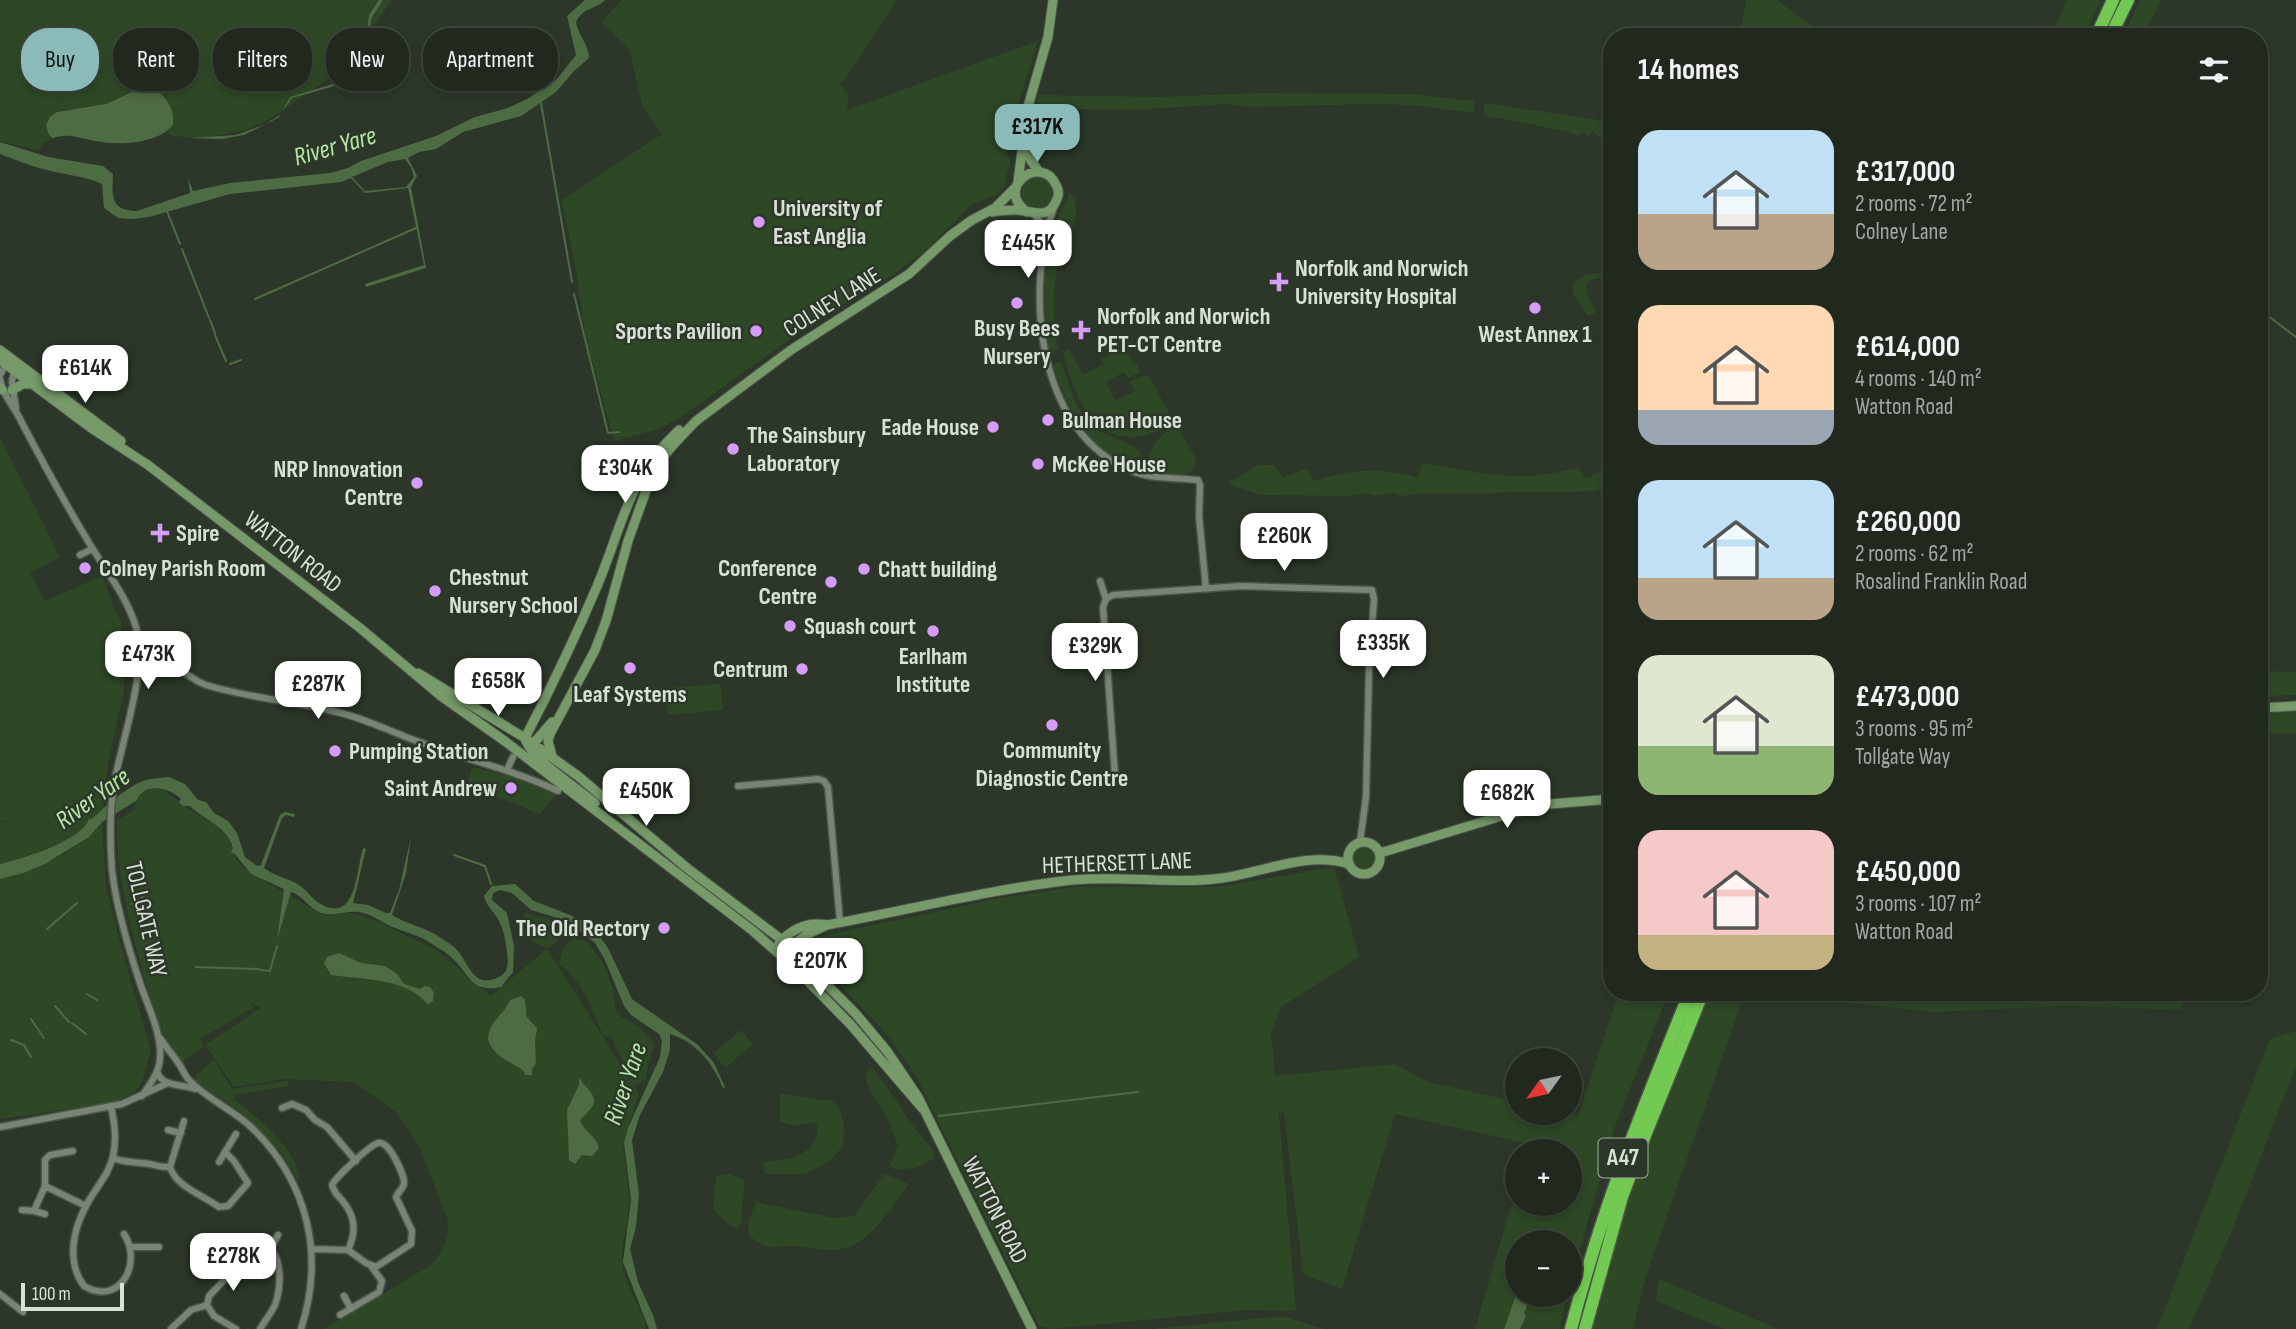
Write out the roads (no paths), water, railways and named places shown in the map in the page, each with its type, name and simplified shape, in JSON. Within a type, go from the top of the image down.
[{"type":"highway","points":[[2099,28],[2113,0]]},
{"type":"highway","points":[[2114,28],[2128,0]]},
{"type":"highway","name":"A47","points":[[1571,1329],[1591,1253],[1625,1151],[1686,1001]]},
{"type":"highway","name":"A47","points":[[1585,1329],[1622,1197],[1699,1001]]},
{"type":"street","points":[[1045,235],[1043,227],[1017,202],[1017,185],[1027,110],[1048,37],[1053,0]]},
{"type":"street","points":[[1024,142],[1038,172],[1046,174],[1056,183],[1058,190],[1045,235],[1040,302],[1043,336],[1052,377],[1074,423],[1093,446],[1124,468],[1161,479],[1198,480],[1206,589]]},
{"type":"street","name":"COLNEY LANE","points":[[528,742],[606,562],[633,489],[645,469],[671,438],[811,336],[903,279],[950,236],[1001,204],[1027,174],[1038,172]]},
{"type":"street","name":"COLNEY LANE","points":[[986,213],[1013,210],[1045,213],[1056,202]]},
{"type":"street","points":[[6,360],[28,369]]},
{"type":"street","points":[[6,360],[0,377],[5,389],[92,549],[125,601],[135,624],[139,645],[155,648],[175,666],[205,684],[341,713],[375,723],[424,744],[507,770],[558,791]]},
{"type":"street","points":[[5,389],[6,360]]},
{"type":"street","name":"WATTON ROAD","points":[[6,360],[28,369],[137,453],[148,465]]},
{"type":"street","name":"WATTON ROAD","points":[[6,360],[32,384],[91,428],[148,465],[414,671],[442,696],[657,857],[778,953],[850,1024],[923,1110]]},
{"type":"street","points":[[5,389],[32,384]]},
{"type":"street","name":"COLNEY LANE","points":[[552,756],[548,741],[550,734],[595,650],[639,508],[658,465],[696,421]]},
{"type":"street","points":[[80,555],[92,549]]},
{"type":"street","points":[[606,562],[621,567]]},
{"type":"street","points":[[1100,581],[1106,599],[1103,607],[1115,775]]},
{"type":"street","points":[[1106,599],[1113,595],[1241,586],[1372,590],[1374,599],[1369,670],[1366,797],[1360,842],[1372,844],[1380,853]]},
{"type":"street","points":[[115,604],[125,601]]},
{"type":"street","name":"TOLLGATE WAY","points":[[139,645],[135,687],[114,784],[110,821],[113,873],[117,899],[139,981],[158,1033],[176,1061]]},
{"type":"street","name":"WATTON ROAD","points":[[414,671],[552,756],[687,868],[782,940],[840,997],[882,1045],[909,1082],[1024,1308],[1032,1329]]},
{"type":"street","points":[[2268,708],[2296,706]]},
{"type":"street","name":"COLNEY LANE","points":[[528,742],[564,707]]},
{"type":"street","name":"WATTON ROAD","points":[[509,744],[528,742]]},
{"type":"street","name":"WATTON ROAD","points":[[528,742],[535,755],[657,857]]},
{"type":"street","points":[[507,770],[513,758]]},
{"type":"street","points":[[738,786],[818,779],[824,781],[828,787],[840,922]]},
{"type":"street","name":"HETHERSETT LANE","points":[[1327,859],[1349,864],[1357,873],[1369,873],[1378,865],[1380,853],[1550,804],[1603,800]]},
{"type":"street","name":"HETHERSETT LANE","points":[[790,948],[806,935],[827,925],[1049,883],[1091,879],[1188,881],[1223,878],[1327,859],[1348,853],[1360,842]]},
{"type":"street","points":[[1348,853],[1349,864]]},
{"type":"street","name":"HETHERSETT LANE","points":[[782,940],[802,926],[817,923],[827,925]]},
{"type":"street","points":[[778,953],[782,940]]},
{"type":"street","points":[[778,953],[790,948]]},
{"type":"street","name":"TOLLGATE WAY","points":[[158,1033],[160,1063]]},
{"type":"street","points":[[142,1096],[160,1063],[168,1059],[176,1061],[190,1082],[250,1126],[285,1167],[303,1202],[312,1249],[311,1283],[300,1329]]},
{"type":"street","points":[[0,1126],[111,1107],[169,1083],[179,1077],[181,1069]]},
{"type":"street","points":[[157,1071],[161,1080],[201,1091]]},
{"type":"street","points":[[282,1108],[292,1104],[306,1110],[315,1120],[327,1127],[356,1161]]},
{"type":"street","points":[[111,1107],[116,1128],[113,1158],[108,1172],[79,1222],[73,1250],[74,1267],[83,1286],[105,1292],[124,1281],[129,1272],[130,1247],[124,1234]]},
{"type":"street","points":[[184,1121],[170,1167],[174,1176],[184,1186],[223,1208],[228,1206],[248,1183],[225,1152]]},
{"type":"street","points":[[169,1130],[181,1133]]},
{"type":"street","points":[[219,1162],[236,1134]]},
{"type":"street","points":[[348,1250],[355,1225],[345,1203],[333,1190],[332,1185],[376,1144],[386,1144],[404,1181],[396,1197],[412,1235],[411,1244],[376,1266],[371,1266]]},
{"type":"street","points":[[34,1211],[45,1186],[45,1160],[50,1155],[73,1151]]},
{"type":"street","points":[[113,1158],[133,1164],[170,1167]]},
{"type":"street","points":[[45,1186],[86,1206]]},
{"type":"street","points":[[22,1210],[45,1214]]},
{"type":"street","points":[[271,1248],[278,1235]]},
{"type":"street","points":[[130,1247],[159,1247]]},
{"type":"street","points":[[171,1329],[191,1311],[207,1305],[213,1291],[228,1279],[250,1253],[257,1248],[271,1248]]},
{"type":"street","points":[[260,1329],[276,1299],[278,1263],[271,1248]]},
{"type":"street","points":[[312,1249],[348,1250],[371,1266],[382,1281],[379,1292],[340,1315]]},
{"type":"street","points":[[0,1294],[23,1312]]},
{"type":"street","points":[[344,1296],[352,1309]]},
{"type":"street","points":[[207,1305],[214,1317],[236,1329]]},
{"type":"waterway","points":[[541,103],[572,282]]},
{"type":"waterway","points":[[167,211],[180,244]]},
{"type":"waterway","points":[[255,299],[416,228]]},
{"type":"waterway","points":[[182,249],[209,318]]},
{"type":"waterway","points":[[574,294],[608,433],[619,432]]},
{"type":"waterway","points":[[2268,316],[2296,337]]},
{"type":"waterway","points":[[210,320],[215,333]]},
{"type":"waterway","points":[[215,335],[226,361]]},
{"type":"waterway","points":[[230,364],[241,360]]},
{"type":"waterway","points":[[454,855],[485,866],[491,884]]},
{"type":"waterway","points":[[128,876],[142,869]]},
{"type":"waterway","points":[[132,904],[137,903],[147,891]]},
{"type":"waterway","points":[[47,929],[77,903]]},
{"type":"waterway","points":[[261,970],[270,971],[277,946]]},
{"type":"waterway","points":[[196,967],[259,969]]},
{"type":"waterway","points":[[87,994],[97,1000]]},
{"type":"waterway","points":[[55,1006],[69,1022]]},
{"type":"waterway","points":[[31,1019],[44,1038]]},
{"type":"waterway","points":[[72,1023],[86,1034]]},
{"type":"waterway","points":[[11,1040],[24,1045],[31,1057]]},
{"type":"waterway","points":[[939,1116],[1138,1092]]},
{"type":"place","name":"University of East Anglia","points":[[759,222]]},
{"type":"place","name":"Norfolk and Norwich University Hospital","points":[[1279,282]]},
{"type":"place","name":"Busy Bees Nursery","points":[[1017,303]]},
{"type":"place","name":"West Annex 1","points":[[1535,308]]},
{"type":"place","name":"Norfolk and Norwich PET-CT Centre","points":[[1081,330]]},
{"type":"place","name":"Sports Pavilion","points":[[756,331]]},
{"type":"place","name":"Bulman House","points":[[1048,420]]},
{"type":"place","name":"Eade House","points":[[993,427]]},
{"type":"place","name":"The Sainsbury Laboratory","points":[[733,449]]},
{"type":"place","name":"McKee House","points":[[1038,464]]},
{"type":"place","name":"NRP Innovation Centre","points":[[417,483]]},
{"type":"place","name":"Spire","points":[[160,533]]},
{"type":"place","name":"Colney Parish Room","points":[[85,568]]},
{"type":"place","name":"Chatt building","points":[[864,569]]},
{"type":"place","name":"Conference Centre","points":[[831,582]]},
{"type":"place","name":"Chestnut Nursery School","points":[[435,591]]},
{"type":"place","name":"Squash court","points":[[790,626]]},
{"type":"place","name":"Earlham Institute","points":[[933,631]]},
{"type":"place","name":"Leaf Systems","points":[[630,668]]},
{"type":"place","name":"Centrum","points":[[802,669]]},
{"type":"place","name":"Community Diagnostic Centre","points":[[1052,725]]},
{"type":"place","name":"Pumping Station","points":[[335,751]]},
{"type":"place","name":"Saint Andrew","points":[[511,788]]},
{"type":"place","name":"The Old Rectory","points":[[664,928]]},
{"type":"water label","name":"River Yare","points":[[335,147]]},
{"type":"water label","name":"River Yare","points":[[93,799]]},
{"type":"water label","name":"River Yare","points":[[626,1084]]}]
